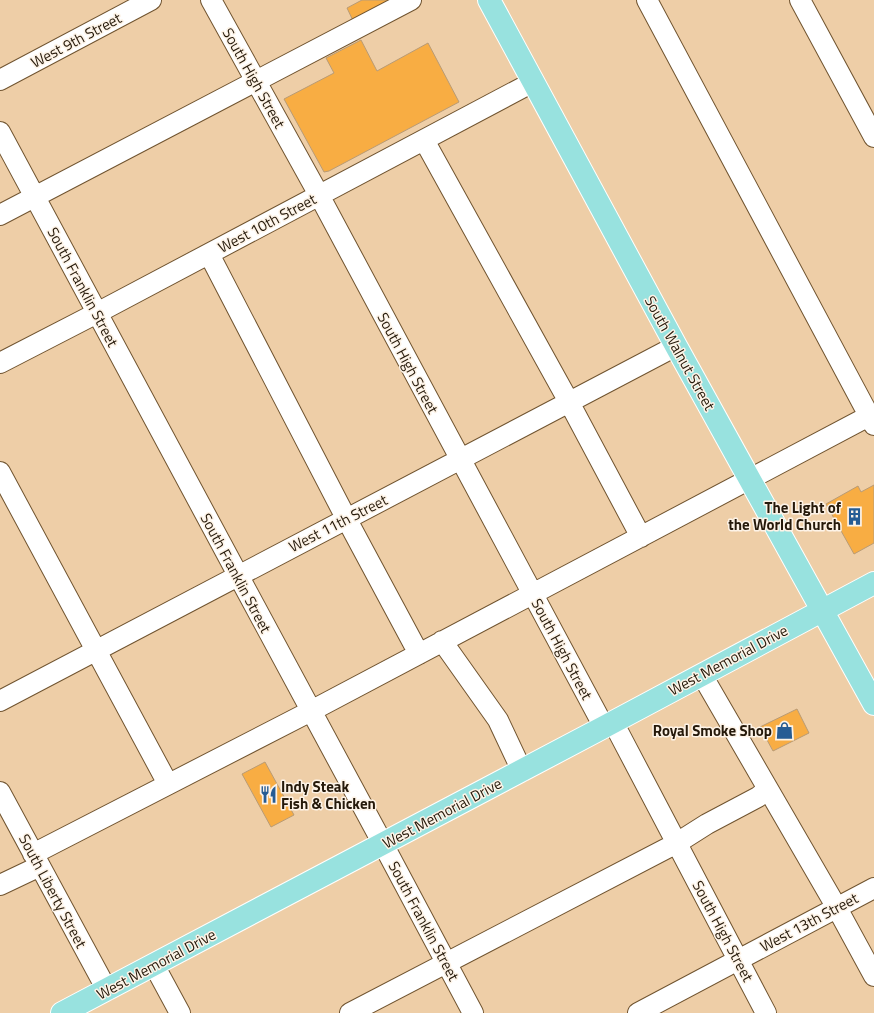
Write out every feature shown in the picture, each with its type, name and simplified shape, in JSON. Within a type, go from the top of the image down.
[{"type":"main road","name":"South Walnut Street","points":[[489,0],[676,346],[874,704]]},
{"type":"main road","name":"West Memorial Drive","points":[[62,1013],[522,771],[874,583]]},
{"type":"street","name":"West 9th Street","points":[[0,80],[151,0]]},
{"type":"street","name":"South High Street","points":[[211,0],[319,195],[532,594],[677,843],[766,1013]]},
{"type":"street","points":[[0,215],[257,82],[411,0]]},
{"type":"street","points":[[0,885],[36,860],[168,784],[311,711],[749,479],[872,421],[647,0]]},
{"type":"street","points":[[800,0],[874,137]]},
{"type":"street","name":"West 10th Street","points":[[0,363],[533,82]]},
{"type":"street","name":"South Franklin Street","points":[[0,132],[473,1013]]},
{"type":"street","points":[[424,140],[569,402],[641,537]]},
{"type":"street","points":[[209,254],[346,518],[419,654]]},
{"type":"street","name":"West 11th Street","points":[[0,700],[676,346]]},
{"type":"street","points":[[0,472],[168,784]]},
{"type":"street","points":[[442,641],[498,720],[522,771]]},
{"type":"street","points":[[702,675],[837,908],[874,976]]},
{"type":"street","points":[[350,1013],[677,843],[707,824],[758,797],[768,789]]},
{"type":"street","name":"South Liberty Street","points":[[0,792],[106,990]]},
{"type":"street","name":"West 13th Street","points":[[638,1013],[874,888]]},
{"type":"street","points":[[154,965],[180,1013]]},
{"type":"building","points":[[362,0],[411,0],[357,29],[347,8]]},
{"type":"building","points":[[361,40],[377,71],[428,43],[459,102],[329,171],[324,172],[284,99],[334,73],[326,58]]},
{"type":"building","name":"The Light of the World Church","points":[[874,485],[874,543],[854,554],[826,504],[858,486],[861,492]]},
{"type":"building","name":"Royal Smoke Shop","points":[[797,709],[809,733],[773,751],[760,727]]},
{"type":"building","name":"Indy Steak Fish & Chicken","points":[[265,762],[294,815],[271,827],[242,774]]},
{"type":"place","name":"The Light of the World Church","points":[[854,516]]},
{"type":"place","name":"Royal Smoke Shop","points":[[785,730]]},
{"type":"place","name":"Indy Steak Fish & Chicken","points":[[268,795]]}]
